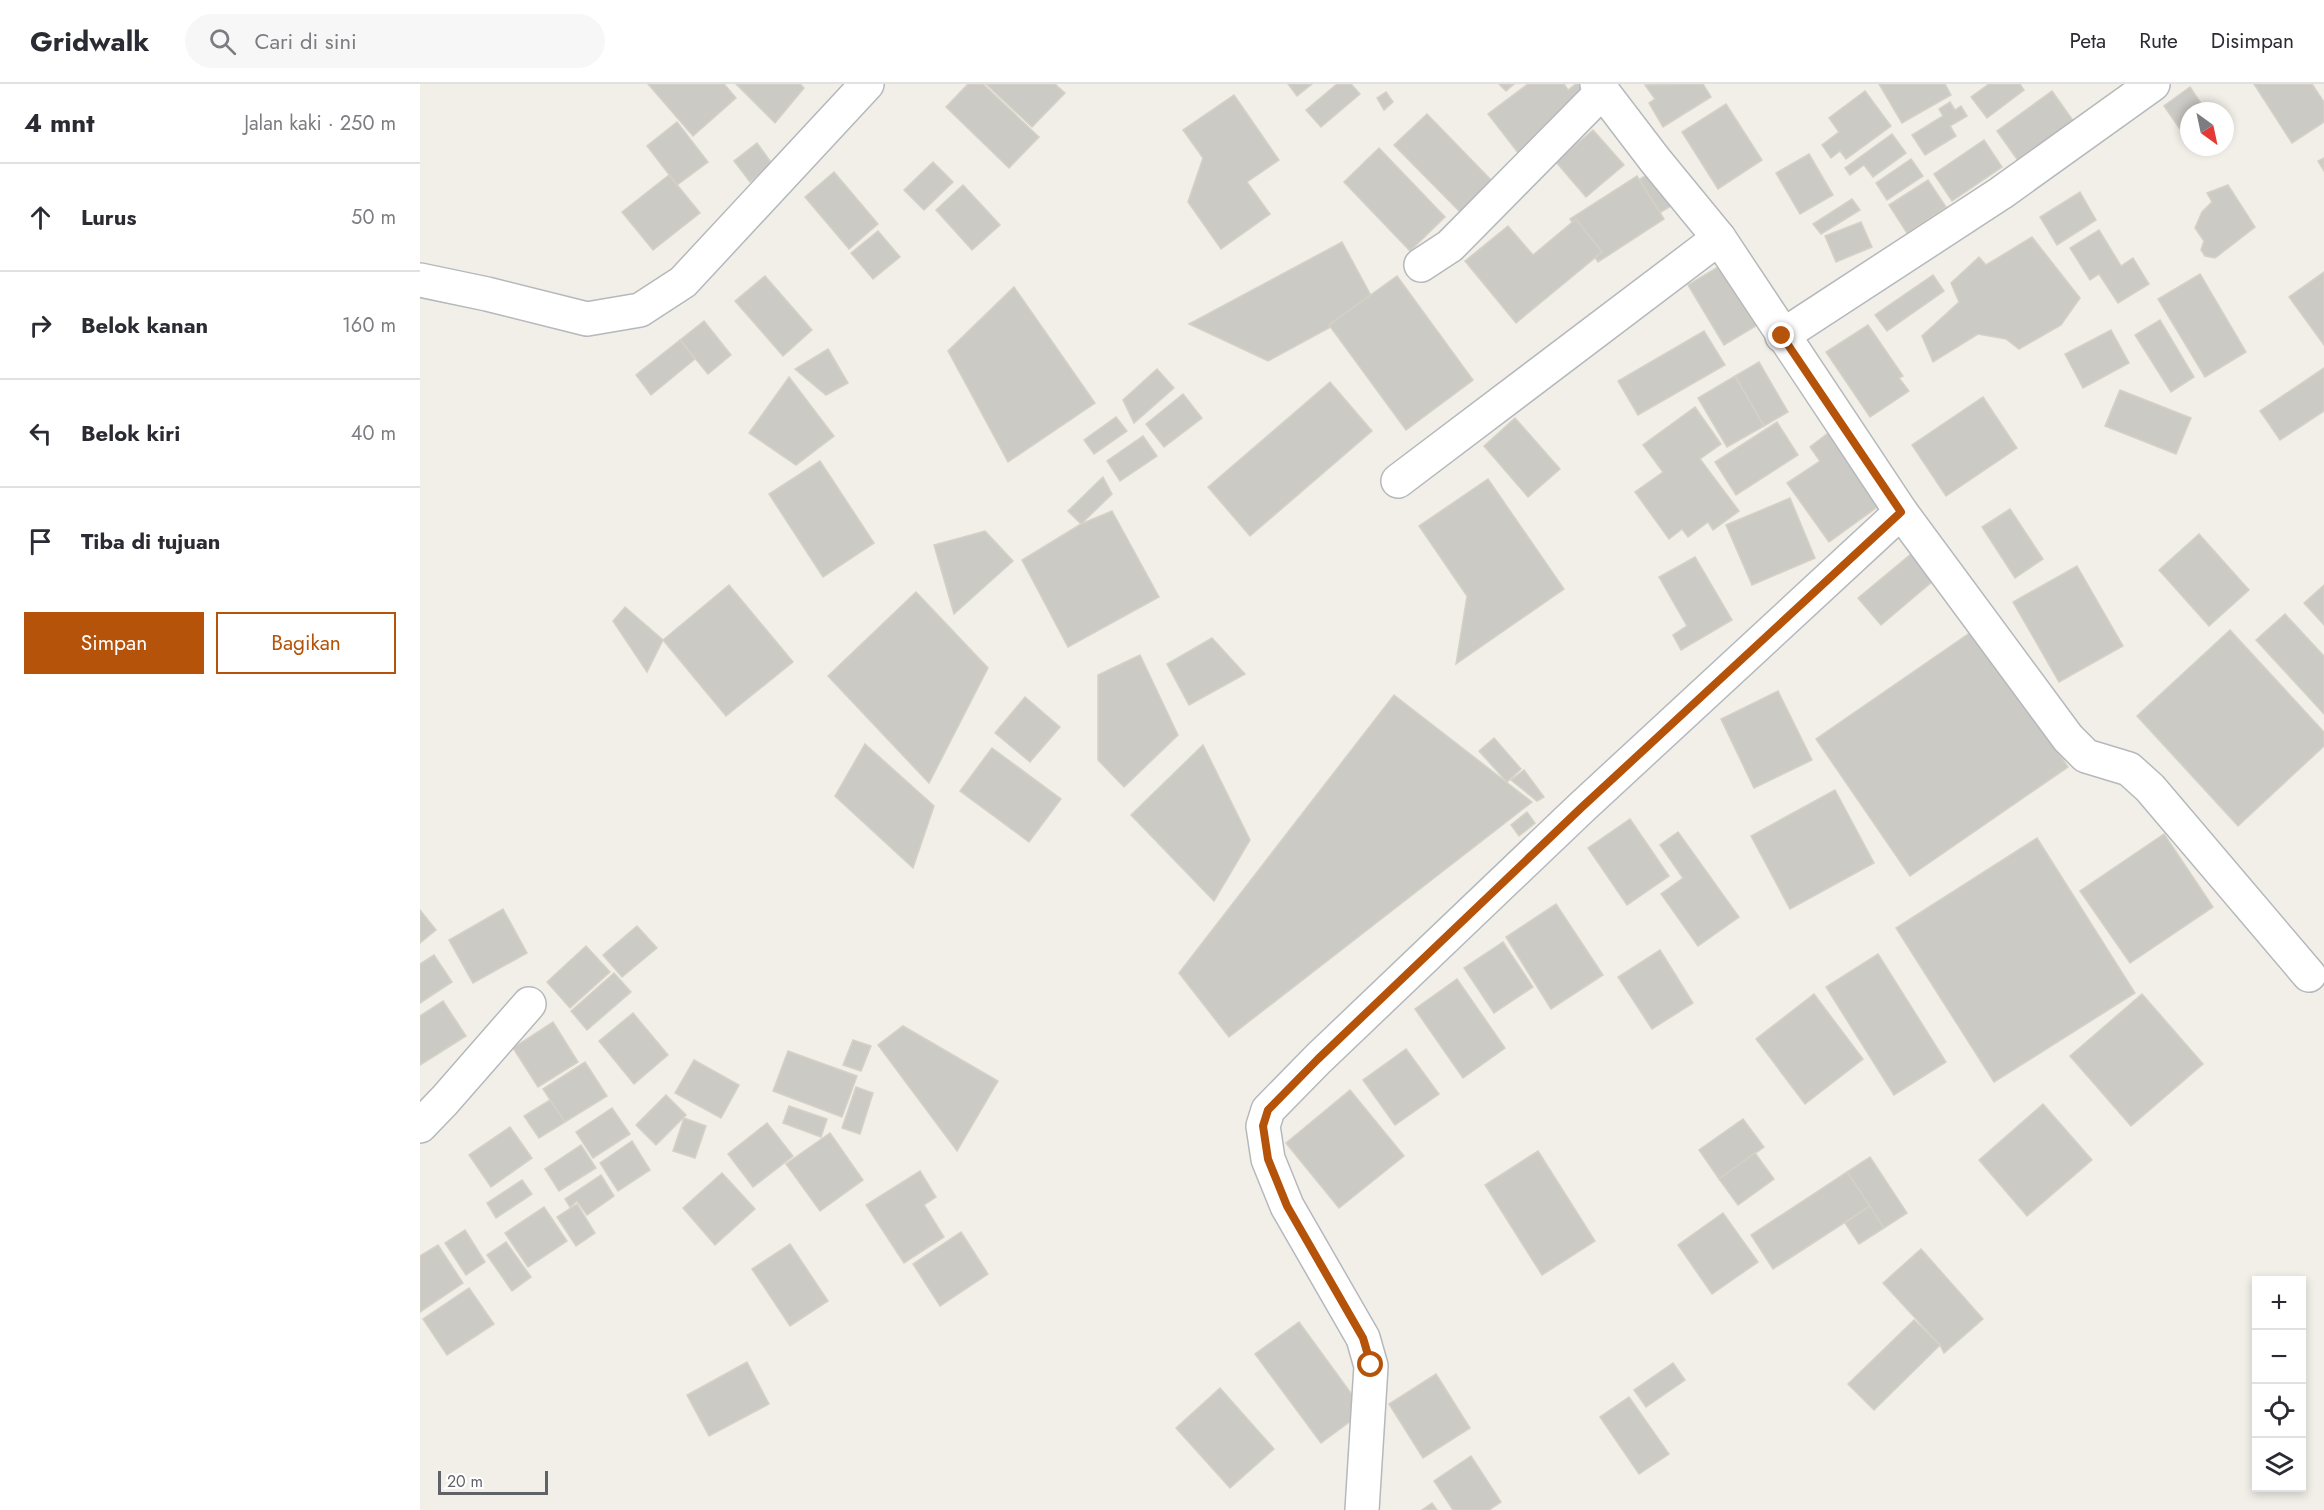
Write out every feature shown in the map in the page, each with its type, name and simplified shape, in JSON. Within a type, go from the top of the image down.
[{"type":"street","points":[[420,280],[587,319],[640,310],[683,282],[867,84]]},
{"type":"street","points":[[1782,336],[2001,194],[2153,84]]},
{"type":"street","points":[[1421,265],[1450,246],[1600,87],[1655,160],[1719,238],[1901,512],[2068,738],[2085,756],[2129,769],[2150,788],[2309,975]]},
{"type":"street","points":[[1398,481],[1719,238]]},
{"type":"street","points":[[1362,1510],[1371,1365],[1363,1338],[1287,1206],[1268,1159],[1263,1126],[1268,1110],[1318,1059],[1581,808],[1901,512]]},
{"type":"street","points":[[420,1126],[529,1004]]},
{"type":"building","points":[[648,84],[724,84],[736,98],[693,136]]},
{"type":"building","points":[[736,84],[800,84],[804,88],[775,123]]},
{"type":"building","points":[[968,84],[983,84],[1039,137],[1009,168],[946,107]]},
{"type":"building","points":[[986,84],[1055,84],[1065,93],[1032,127]]},
{"type":"building","points":[[1288,84],[1312,84],[1297,96]]},
{"type":"building","points":[[1337,84],[1351,84],[1360,94],[1321,127],[1306,110]]},
{"type":"building","points":[[1499,84],[1514,84],[1506,91]]},
{"type":"building","points":[[1528,84],[1564,84],[1568,90],[1576,84],[1595,84],[1519,154],[1488,114]]},
{"type":"building","points":[[1703,84],[1711,97],[1663,127],[1649,103],[1655,99],[1645,85]]},
{"type":"building","points":[[1879,84],[1945,84],[1951,95],[1902,123]]},
{"type":"building","points":[[1989,84],[2020,84],[2024,90],[1987,118],[1971,97]]},
{"type":"building","points":[[2254,84],[2312,84],[2324,102],[2324,122],[2292,143]]},
{"type":"building","points":[[2190,87],[2200,102],[2180,102],[2180,129],[2164,106]]},
{"type":"building","points":[[1865,91],[1891,126],[1846,159],[1840,151],[1831,158],[1822,145],[1839,132],[1829,118]]},
{"type":"building","points":[[2052,91],[2077,126],[2021,165],[1997,131]]},
{"type":"building","points":[[1386,92],[1393,102],[1384,110],[1377,98]]},
{"type":"building","points":[[1234,95],[1279,160],[1247,182],[1270,214],[1221,249],[1188,202],[1203,158],[1183,130]]},
{"type":"building","points":[[1950,102],[1955,110],[1961,106],[1967,116],[1950,126],[1956,136],[1925,155],[1912,135],[1943,116],[1939,109]]},
{"type":"building","points":[[1726,104],[1762,160],[1718,189],[1682,132]]},
{"type":"building","points":[[1427,114],[1492,181],[1460,212],[1394,145]]},
{"type":"building","points":[[677,122],[708,162],[677,185],[647,146]]},
{"type":"building","points":[[1593,130],[1624,165],[1586,197],[1556,162]]},
{"type":"building","points":[[1892,134],[1906,153],[1873,177],[1864,165],[1850,175],[1845,168]]},
{"type":"building","points":[[1984,140],[2002,167],[1952,201],[1934,174]]},
{"type":"building","points":[[757,143],[773,165],[750,182],[734,161]]},
{"type":"building","points":[[1379,148],[1445,217],[1410,251],[1344,182]]},
{"type":"building","points":[[1809,154],[1833,195],[1800,214],[1776,173]]},
{"type":"building","points":[[2324,158],[2324,171],[2318,161]]},
{"type":"building","points":[[1911,159],[1923,176],[1887,200],[1876,183]]},
{"type":"building","points":[[933,162],[953,182],[924,210],[904,190]]},
{"type":"building","points":[[1660,167],[1680,201],[1621,235],[1602,202]]},
{"type":"building","points":[[834,172],[878,224],[849,249],[805,197]]},
{"type":"building","points":[[669,175],[700,213],[653,250],[622,212]]},
{"type":"building","points":[[1637,176],[1664,219],[1598,262],[1570,219]]},
{"type":"building","points":[[1928,180],[1946,207],[1907,233],[1889,205]]},
{"type":"building","points":[[963,185],[1000,225],[972,250],[936,210]]},
{"type":"building","points":[[2228,185],[2255,227],[2215,258],[2205,256],[2201,250],[2204,241],[2195,228],[2202,212],[2212,202],[2207,193]]},
{"type":"building","points":[[2080,192],[2096,220],[2057,245],[2040,217]]},
{"type":"building","points":[[1852,199],[1860,210],[1821,234],[1813,224]]},
{"type":"building","points":[[1576,219],[1602,252],[1516,323],[1465,261],[1508,226],[1533,255]]},
{"type":"building","points":[[1861,222],[1872,247],[1836,262],[1825,236]]},
{"type":"building","points":[[2099,230],[2121,266],[2133,258],[2149,284],[2118,303],[2099,274],[2090,280],[2070,248]]},
{"type":"building","points":[[878,231],[900,257],[873,279],[851,253]]},
{"type":"building","points":[[2032,237],[2080,298],[2061,325],[2019,349],[2006,339],[1978,334],[1933,362],[1922,336],[1959,302],[1951,283],[1979,257],[1986,265]]},
{"type":"building","points":[[1342,242],[1375,303],[1268,361],[1189,324]]},
{"type":"building","points":[[1723,264],[1759,324],[1724,345],[1688,285]]},
{"type":"building","points":[[2324,272],[2324,345],[2289,297]]},
{"type":"building","points":[[2200,274],[2246,352],[2205,377],[2158,299]]},
{"type":"building","points":[[1933,275],[1944,291],[1887,331],[1875,315]]},
{"type":"building","points":[[765,276],[812,330],[783,356],[735,301]]},
{"type":"building","points":[[1397,276],[1473,380],[1406,430],[1329,325]]},
{"type":"building","points":[[1014,287],[1095,403],[1008,462],[948,351]]},
{"type":"building","points":[[2160,320],[2194,377],[2171,392],[2135,335]]},
{"type":"building","points":[[704,321],[731,355],[708,374],[680,340]]},
{"type":"building","points":[[1868,325],[1903,376],[1899,378],[1909,391],[1870,417],[1826,352]]},
{"type":"building","points":[[2111,330],[2129,363],[2083,388],[2065,354]]},
{"type":"building","points":[[1704,331],[1725,365],[1638,415],[1618,381]]},
{"type":"building","points":[[680,340],[695,359],[651,395],[636,375]]},
{"type":"building","points":[[828,349],[848,383],[826,395],[795,369]]},
{"type":"building","points":[[1759,362],[1788,412],[1764,426],[1735,376]]},
{"type":"building","points":[[2324,368],[2324,411],[2280,440],[2260,411]]},
{"type":"building","points":[[1157,369],[1174,388],[1134,423],[1123,400]]},
{"type":"building","points":[[1735,376],[1764,426],[1727,447],[1698,398]]},
{"type":"building","points":[[789,377],[834,436],[796,465],[749,433]]},
{"type":"building","points":[[1330,382],[1372,431],[1250,536],[1208,487]]},
{"type":"building","points":[[2120,390],[2191,418],[2176,454],[2105,426]]},
{"type":"building","points":[[1183,394],[1202,418],[1164,447],[1146,424]]},
{"type":"building","points":[[1983,397],[2017,448],[1946,496],[1912,445]]},
{"type":"building","points":[[1695,407],[1721,444],[1700,459],[1739,511],[1713,530],[1708,522],[1688,537],[1682,529],[1669,539],[1635,492],[1663,472],[1643,445]]},
{"type":"building","points":[[1116,417],[1127,431],[1094,454],[1084,440]]},
{"type":"building","points":[[1515,418],[1560,469],[1528,497],[1484,446]]},
{"type":"building","points":[[1777,422],[1798,455],[1736,495],[1715,462]]},
{"type":"building","points":[[1836,427],[1887,500],[1829,542],[1787,483],[1820,461],[1810,447]]},
{"type":"building","points":[[1143,436],[1157,456],[1120,481],[1107,461]]},
{"type":"building","points":[[820,461],[874,543],[823,577],[769,494]]},
{"type":"building","points":[[1103,477],[1112,494],[1081,524],[1068,511]]},
{"type":"building","points":[[1488,479],[1564,589],[1456,664],[1467,596],[1419,526]]},
{"type":"building","points":[[1790,498],[1815,558],[1752,585],[1726,525]]},
{"type":"building","points":[[2010,509],[2043,559],[2015,578],[1982,527]]},
{"type":"building","points":[[1112,511],[1159,597],[1068,647],[1022,560],[1081,524]]},
{"type":"building","points":[[985,531],[1013,561],[954,614],[934,545]]},
{"type":"building","points":[[2199,534],[2249,590],[2209,626],[2159,570]]},
{"type":"building","points":[[1911,554],[1933,581],[1881,625],[1858,598]]},
{"type":"building","points":[[1695,557],[1732,620],[1681,650],[1673,635],[1687,626],[1659,577]]},
{"type":"building","points":[[2077,566],[2123,646],[2059,682],[2013,602]]},
{"type":"building","points":[[729,585],[793,662],[726,716],[663,640]]},
{"type":"building","points":[[2324,585],[2324,625],[2304,603]]},
{"type":"building","points":[[916,592],[988,668],[929,783],[828,676]]},
{"type":"building","points":[[625,607],[663,640],[647,672],[613,621]]},
{"type":"building","points":[[2285,614],[2324,656],[2324,714],[2256,640]]},
{"type":"building","points":[[1974,630],[2068,767],[1910,876],[1816,739]]},
{"type":"building","points":[[2230,630],[2324,732],[2324,746],[2238,826],[2137,716]]},
{"type":"building","points":[[1212,638],[1245,674],[1189,705],[1167,664]]},
{"type":"building","points":[[1140,655],[1178,735],[1124,787],[1098,760],[1098,675]]},
{"type":"building","points":[[1778,691],[1812,760],[1754,788],[1721,719]]},
{"type":"building","points":[[1394,695],[1532,802],[1229,1037],[1179,973]]},
{"type":"building","points":[[1025,697],[1060,727],[1030,762],[995,733]]},
{"type":"building","points":[[1494,738],[1521,769],[1507,782],[1479,751]]},
{"type":"building","points":[[865,744],[934,806],[913,868],[835,796]]},
{"type":"building","points":[[1203,745],[1250,840],[1214,901],[1131,815]]},
{"type":"building","points":[[992,748],[1061,799],[1029,842],[960,791]]},
{"type":"building","points":[[1524,770],[1544,797],[1537,801],[1511,780]]},
{"type":"building","points":[[1835,790],[1874,863],[1790,909],[1751,836]]},
{"type":"building","points":[[1527,812],[1535,823],[1519,836],[1511,825]]},
{"type":"building","points":[[1630,819],[1669,876],[1627,905],[1588,848]]},
{"type":"building","points":[[1678,832],[1739,917],[1698,946],[1661,894],[1683,878],[1660,845]]},
{"type":"building","points":[[2164,834],[2213,907],[2130,963],[2080,891]]},
{"type":"building","points":[[2037,838],[2135,993],[1994,1082],[1896,928]]},
{"type":"building","points":[[1556,904],[1603,975],[1551,1009],[1506,937]]},
{"type":"building","points":[[503,909],[527,953],[473,983],[449,940]]},
{"type":"building","points":[[420,910],[436,930],[420,943]]},
{"type":"building","points":[[637,926],[657,948],[622,977],[603,955]]},
{"type":"building","points":[[1503,942],[1533,987],[1494,1013],[1464,968]]},
{"type":"building","points":[[586,946],[610,972],[570,1008],[547,982]]},
{"type":"building","points":[[1660,950],[1693,1003],[1652,1029],[1618,977]]},
{"type":"building","points":[[1878,954],[1946,1062],[1894,1095],[1826,987]]},
{"type":"building","points":[[434,955],[452,982],[420,1003],[420,964]]},
{"type":"building","points":[[614,973],[631,992],[587,1030],[571,1011]]},
{"type":"building","points":[[1457,979],[1505,1048],[1463,1078],[1415,1009]]},
{"type":"building","points":[[1814,994],[1863,1059],[1805,1104],[1756,1039]]},
{"type":"building","points":[[2142,994],[2203,1064],[2131,1126],[2070,1056]]},
{"type":"building","points":[[443,1001],[466,1036],[420,1065],[420,1016]]},
{"type":"building","points":[[633,1013],[668,1055],[634,1084],[599,1041]]},
{"type":"building","points":[[553,1022],[578,1062],[538,1087],[513,1048]]},
{"type":"building","points":[[903,1026],[998,1081],[957,1151],[878,1045]]},
{"type":"building","points":[[853,1040],[871,1046],[861,1071],[843,1065]]},
{"type":"building","points":[[1406,1049],[1439,1094],[1395,1125],[1363,1080]]},
{"type":"building","points":[[788,1051],[857,1076],[842,1117],[773,1091]]},
{"type":"building","points":[[694,1060],[739,1085],[721,1118],[675,1093]]},
{"type":"building","points":[[585,1062],[607,1096],[565,1122],[543,1089]]},
{"type":"building","points":[[856,1087],[873,1093],[860,1134],[842,1128]]},
{"type":"building","points":[[1350,1090],[1404,1156],[1339,1208],[1286,1143]]},
{"type":"building","points":[[666,1095],[686,1115],[656,1145],[636,1125]]},
{"type":"building","points":[[550,1100],[565,1122],[539,1138],[524,1116]]},
{"type":"building","points":[[2043,1104],[2092,1160],[2027,1216],[1979,1160]]},
{"type":"building","points":[[789,1106],[827,1119],[821,1137],[783,1123]]},
{"type":"building","points":[[612,1108],[630,1134],[593,1158],[576,1132]]},
{"type":"building","points":[[684,1118],[706,1126],[695,1158],[673,1151]]},
{"type":"building","points":[[1743,1119],[1764,1147],[1719,1179],[1699,1150]]},
{"type":"building","points":[[767,1123],[793,1156],[753,1187],[728,1154]]},
{"type":"building","points":[[510,1127],[532,1158],[491,1187],[469,1155]]},
{"type":"building","points":[[830,1133],[863,1180],[820,1211],[786,1164]]},
{"type":"building","points":[[632,1141],[650,1170],[618,1191],[600,1163]]},
{"type":"building","points":[[581,1145],[596,1168],[559,1191],[545,1169]]},
{"type":"building","points":[[1538,1151],[1595,1241],[1542,1275],[1485,1185]]},
{"type":"building","points":[[1755,1153],[1774,1179],[1738,1205],[1719,1179]]},
{"type":"building","points":[[1870,1157],[1907,1213],[1884,1228],[1847,1172]]},
{"type":"building","points":[[920,1171],[936,1197],[924,1205],[944,1237],[904,1263],[866,1205]]},
{"type":"building","points":[[1847,1172],[1870,1206],[1773,1269],[1751,1235]]},
{"type":"building","points":[[722,1173],[755,1209],[715,1245],[683,1208]]},
{"type":"building","points":[[601,1175],[614,1196],[587,1215],[577,1201],[570,1207],[565,1199]]},
{"type":"building","points":[[522,1180],[532,1194],[496,1218],[487,1203]]},
{"type":"building","points":[[577,1204],[595,1233],[576,1246],[557,1217]]},
{"type":"building","points":[[1870,1206],[1884,1228],[1859,1244],[1845,1223]]},
{"type":"building","points":[[544,1207],[567,1241],[528,1267],[505,1233]]},
{"type":"building","points":[[1723,1213],[1758,1262],[1712,1294],[1678,1245]]},
{"type":"building","points":[[465,1230],[485,1262],[466,1275],[445,1243]]},
{"type":"building","points":[[961,1232],[988,1274],[940,1306],[913,1264]]},
{"type":"building","points":[[506,1242],[531,1277],[512,1291],[487,1255]]},
{"type":"building","points":[[790,1244],[828,1301],[790,1326],[752,1269]]},
{"type":"building","points":[[438,1245],[463,1283],[420,1312],[420,1256]]},
{"type":"building","points":[[1921,1249],[1983,1319],[1944,1353],[1940,1345],[1883,1283]]},
{"type":"building","points":[[469,1288],[494,1324],[447,1355],[423,1319]]},
{"type":"building","points":[[1914,1320],[1940,1345],[1874,1410],[1848,1384]]},
{"type":"building","points":[[1299,1322],[1364,1411],[1321,1443],[1255,1354]]},
{"type":"building","points":[[747,1362],[769,1404],[709,1436],[687,1395]]},
{"type":"building","points":[[1673,1363],[1685,1380],[1646,1407],[1634,1390]]},
{"type":"building","points":[[1436,1374],[1470,1428],[1423,1458],[1389,1404]]},
{"type":"building","points":[[1220,1388],[1274,1449],[1230,1488],[1176,1428]]},
{"type":"building","points":[[1629,1397],[1669,1454],[1639,1474],[1600,1417]]},
{"type":"building","points":[[1471,1456],[1501,1502],[1489,1510],[1453,1510],[1434,1481]]},
{"type":"building","points":[[1432,1503],[1437,1510],[1422,1510]]},
{"type":"route","points":[[1371,1365],[1363,1338],[1287,1206],[1268,1159],[1263,1126],[1268,1110],[1318,1059],[1372,1010],[1581,808],[1901,512],[1782,336]]}]
